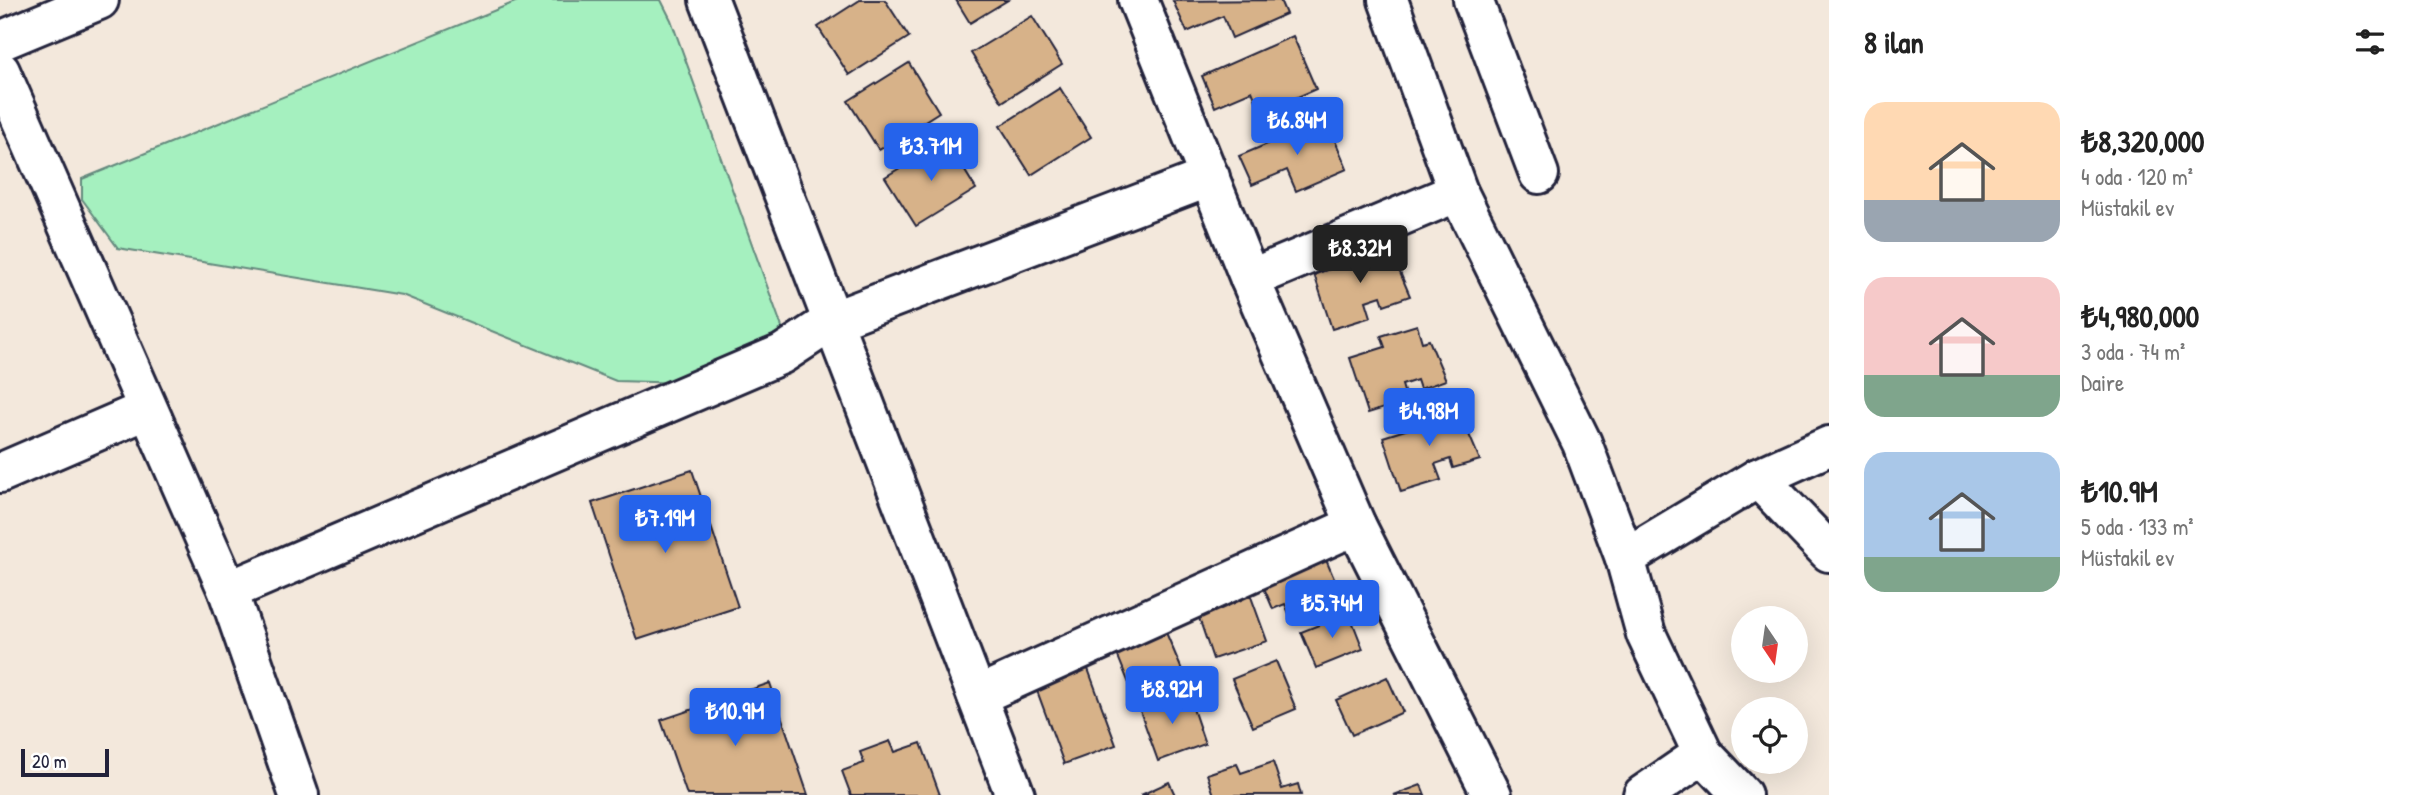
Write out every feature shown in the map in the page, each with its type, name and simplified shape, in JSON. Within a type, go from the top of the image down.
[{"type":"street","points":[[0,41],[99,0]]},
{"type":"street","points":[[709,0],[1015,795]]},
{"type":"street","points":[[1138,0],[1250,279],[1356,525],[1492,795]]},
{"type":"street","points":[[1388,0],[1458,192],[1582,443],[1625,558],[1646,634],[1703,754],[1742,795]]},
{"type":"street","points":[[1485,4],[1539,174]]},
{"type":"street","points":[[0,71],[146,410],[228,591],[299,795]]},
{"type":"street","points":[[228,591],[782,355],[832,321],[1210,177]]},
{"type":"street","points":[[1250,279],[1458,192]]},
{"type":"street","points":[[0,473],[146,410]]},
{"type":"street","points":[[1625,558],[1758,478],[1829,446]]},
{"type":"street","points":[[1758,478],[1829,552]]},
{"type":"street","points":[[977,696],[1356,525]]},
{"type":"street","points":[[1643,795],[1703,754]]},
{"type":"green space","points":[[520,0],[661,0],[671,20],[783,330],[687,383],[616,381],[402,295],[118,248],[82,199],[82,179]]},
{"type":"building","points":[[860,0],[885,0],[909,37],[849,75],[818,27]]},
{"type":"building","points":[[956,0],[1008,0],[970,23]]},
{"type":"building","points":[[1280,0],[1286,14],[1232,38],[1223,16],[1187,32],[1173,1]]},
{"type":"building","points":[[1032,16],[1062,64],[1002,102],[971,53]]},
{"type":"building","points":[[1293,36],[1316,89],[1261,113],[1252,91],[1215,107],[1202,76]]},
{"type":"building","points":[[909,63],[939,112],[879,150],[848,101]]},
{"type":"building","points":[[1060,88],[1091,137],[1031,175],[1000,126]]},
{"type":"building","points":[[1326,119],[1347,169],[1296,191],[1287,170],[1252,185],[1239,156]]},
{"type":"building","points":[[946,140],[976,189],[916,226],[885,177]]},
{"type":"building","points":[[1381,241],[1386,258],[1393,256],[1410,296],[1384,305],[1381,296],[1366,301],[1371,317],[1332,329],[1314,274],[1349,263],[1346,252]]},
{"type":"building","points":[[1417,325],[1422,342],[1429,340],[1446,380],[1420,389],[1417,380],[1402,385],[1407,401],[1368,413],[1350,358],[1385,347],[1381,336]]},
{"type":"building","points":[[1450,404],[1455,421],[1462,418],[1480,460],[1453,468],[1450,459],[1435,464],[1441,480],[1401,492],[1383,437],[1418,426],[1415,415]]},
{"type":"building","points":[[692,470],[738,607],[637,640],[592,503]]},
{"type":"building","points":[[1321,548],[1341,595],[1290,616],[1285,604],[1273,609],[1258,574]]},
{"type":"building","points":[[1250,594],[1267,641],[1213,659],[1197,612]]},
{"type":"building","points":[[1349,613],[1363,649],[1316,668],[1301,632]]},
{"type":"building","points":[[1162,623],[1182,670],[1132,691],[1113,644]]},
{"type":"building","points":[[1084,658],[1116,745],[1064,764],[1032,677]]},
{"type":"building","points":[[1276,661],[1296,709],[1253,727],[1232,679]]},
{"type":"building","points":[[1387,677],[1403,712],[1352,735],[1336,700]]},
{"type":"building","points":[[770,683],[808,795],[687,795],[661,720]]},
{"type":"building","points":[[1187,691],[1205,744],[1158,761],[1139,708]]},
{"type":"building","points":[[890,741],[895,752],[921,743],[940,795],[851,795],[842,771],[864,763],[860,752]]},
{"type":"building","points":[[1273,762],[1282,789],[1298,784],[1301,795],[1214,795],[1207,774],[1237,764],[1241,773]]},
{"type":"building","points":[[1169,782],[1175,795],[1141,795]]},
{"type":"building","points":[[1421,785],[1425,795],[1394,795]]}]
